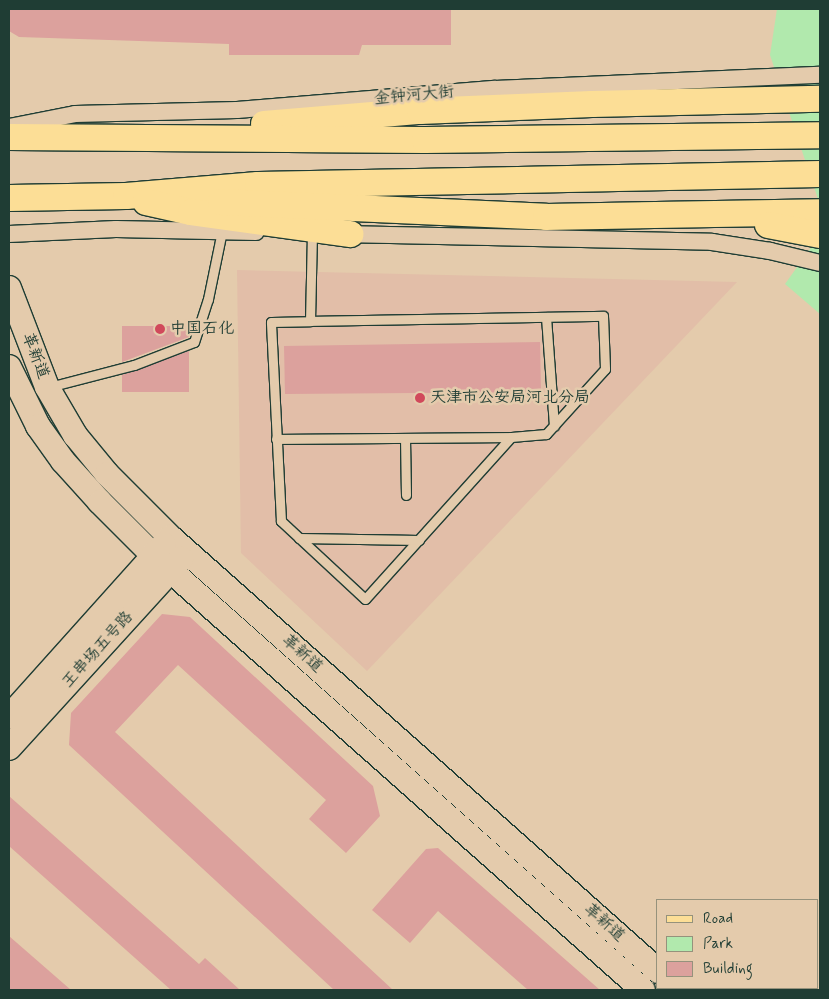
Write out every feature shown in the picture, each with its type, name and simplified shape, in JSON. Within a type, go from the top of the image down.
[{"type":"main road","points":[[89,138],[420,111],[592,104],[820,99]]},
{"type":"main road","points":[[9,137],[425,140],[820,135]]},
{"type":"main road","points":[[9,198],[126,196],[258,185],[820,174]]},
{"type":"main road","points":[[126,196],[546,217],[820,212]]},
{"type":"main road","points":[[126,196],[165,207],[350,234]]},
{"type":"main road","points":[[658,215],[753,223],[820,235]]},
{"type":"street","name":"金钟河大街","points":[[9,127],[75,114],[237,110],[495,89],[820,75]]},
{"type":"street","points":[[9,234],[116,229],[712,242],[770,251],[820,263]]},
{"type":"street","name":"革新道","points":[[9,288],[47,387],[75,435],[107,474],[178,545],[656,969]]},
{"type":"street","name":"革新道","points":[[9,367],[38,426],[64,461],[161,563],[643,990]]},
{"type":"street","name":"王串场五号路","points":[[9,717],[178,545]]},
{"type":"street","name":"王串场五号路","points":[[9,748],[161,563]]},
{"type":"lane","points":[[47,387],[134,365],[194,342],[208,299],[222,231]]},
{"type":"lane","points":[[310,321],[312,233]]},
{"type":"lane","points":[[546,316],[554,426]]},
{"type":"lane","points":[[276,439],[511,437],[546,434],[605,369],[603,316],[271,322],[276,439],[281,521],[366,600],[511,437]]},
{"type":"lane","points":[[405,438],[406,495]]},
{"type":"lane","points":[[299,538],[419,540]]},
{"type":"shaded area","points":[[237,270],[737,282],[367,671],[241,553]]},
{"type":"green space","points":[[777,9],[820,9],[820,205],[770,55]]},
{"type":"green space","points":[[820,235],[820,314],[785,284]]},
{"type":"building","points":[[9,9],[451,9],[451,45],[362,45],[359,55],[229,55],[229,44],[19,37],[9,31]]},
{"type":"building","points":[[122,326],[189,326],[189,337],[122,362]]},
{"type":"building","points":[[540,342],[541,392],[285,394],[284,346]]},
{"type":"building","points":[[189,351],[189,392],[122,392],[122,375]]},
{"type":"building","points":[[162,614],[190,617],[373,786],[380,816],[346,853],[309,819],[326,800],[178,665],[115,732],[393,990],[334,990],[69,745],[71,713]]},
{"type":"building","points":[[9,796],[199,964],[205,958],[240,990],[171,990],[9,846]]},
{"type":"building","points":[[438,848],[600,990],[528,990],[438,911],[410,943],[372,910],[426,849]]},
{"type":"building","points":[[9,936],[71,990],[9,990]]},
{"type":"place","name":"中国石化","points":[[160,329]]},
{"type":"place","name":"天津市公安局河北分局","points":[[420,398]]}]
